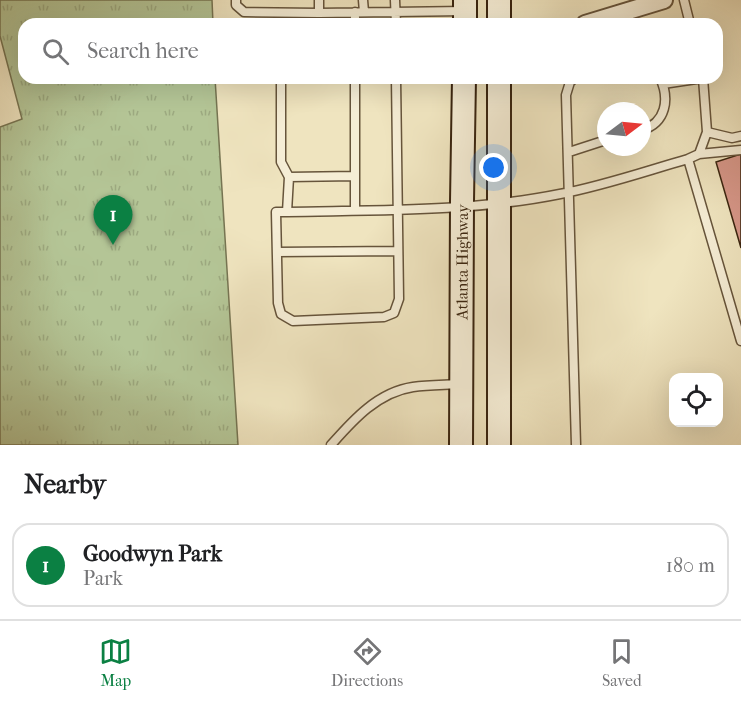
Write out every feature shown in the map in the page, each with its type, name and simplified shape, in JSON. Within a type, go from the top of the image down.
[{"type":"main road","points":[[499,0],[499,18]]},
{"type":"main road","name":"Atlanta Highway","points":[[461,445],[464,84]]},
{"type":"main road","points":[[499,84],[499,445]]},
{"type":"street","points":[[604,18],[661,0]]},
{"type":"lane","points":[[236,0],[236,5],[244,12],[465,12]]},
{"type":"lane","points":[[318,0],[319,13]]},
{"type":"lane","points":[[357,18],[363,0]]},
{"type":"lane","points":[[395,0],[396,18]]},
{"type":"lane","points":[[684,0],[688,18]]},
{"type":"lane","points":[[281,84],[281,162],[289,177],[287,212]]},
{"type":"lane","points":[[355,84],[356,210]]},
{"type":"lane","points":[[396,84],[397,209],[399,299],[394,313],[384,317],[293,321],[281,314],[278,303],[276,212],[397,209],[499,202],[570,192],[699,154],[741,150]]},
{"type":"lane","points":[[569,84],[566,95],[576,445]]},
{"type":"lane","points":[[651,127],[660,118],[665,106],[661,84]]},
{"type":"lane","points":[[699,154],[707,132],[703,84]]},
{"type":"lane","points":[[707,132],[732,138],[741,136]]},
{"type":"lane","points":[[569,152],[597,144]]},
{"type":"lane","points":[[688,159],[741,340]]},
{"type":"lane","points":[[289,177],[355,176]]},
{"type":"lane","points":[[277,252],[398,251]]},
{"type":"lane","points":[[331,445],[352,422],[372,405],[390,394],[411,387],[462,384]]},
{"type":"green space","points":[[0,0],[212,0],[213,18],[18,18],[18,84],[215,84],[238,445],[0,445],[0,127],[22,119],[0,36]]},
{"type":"building","points":[[741,154],[741,248],[716,162]]},
{"type":"place","name":"Goodwyn Park","points":[[113,245]]}]
